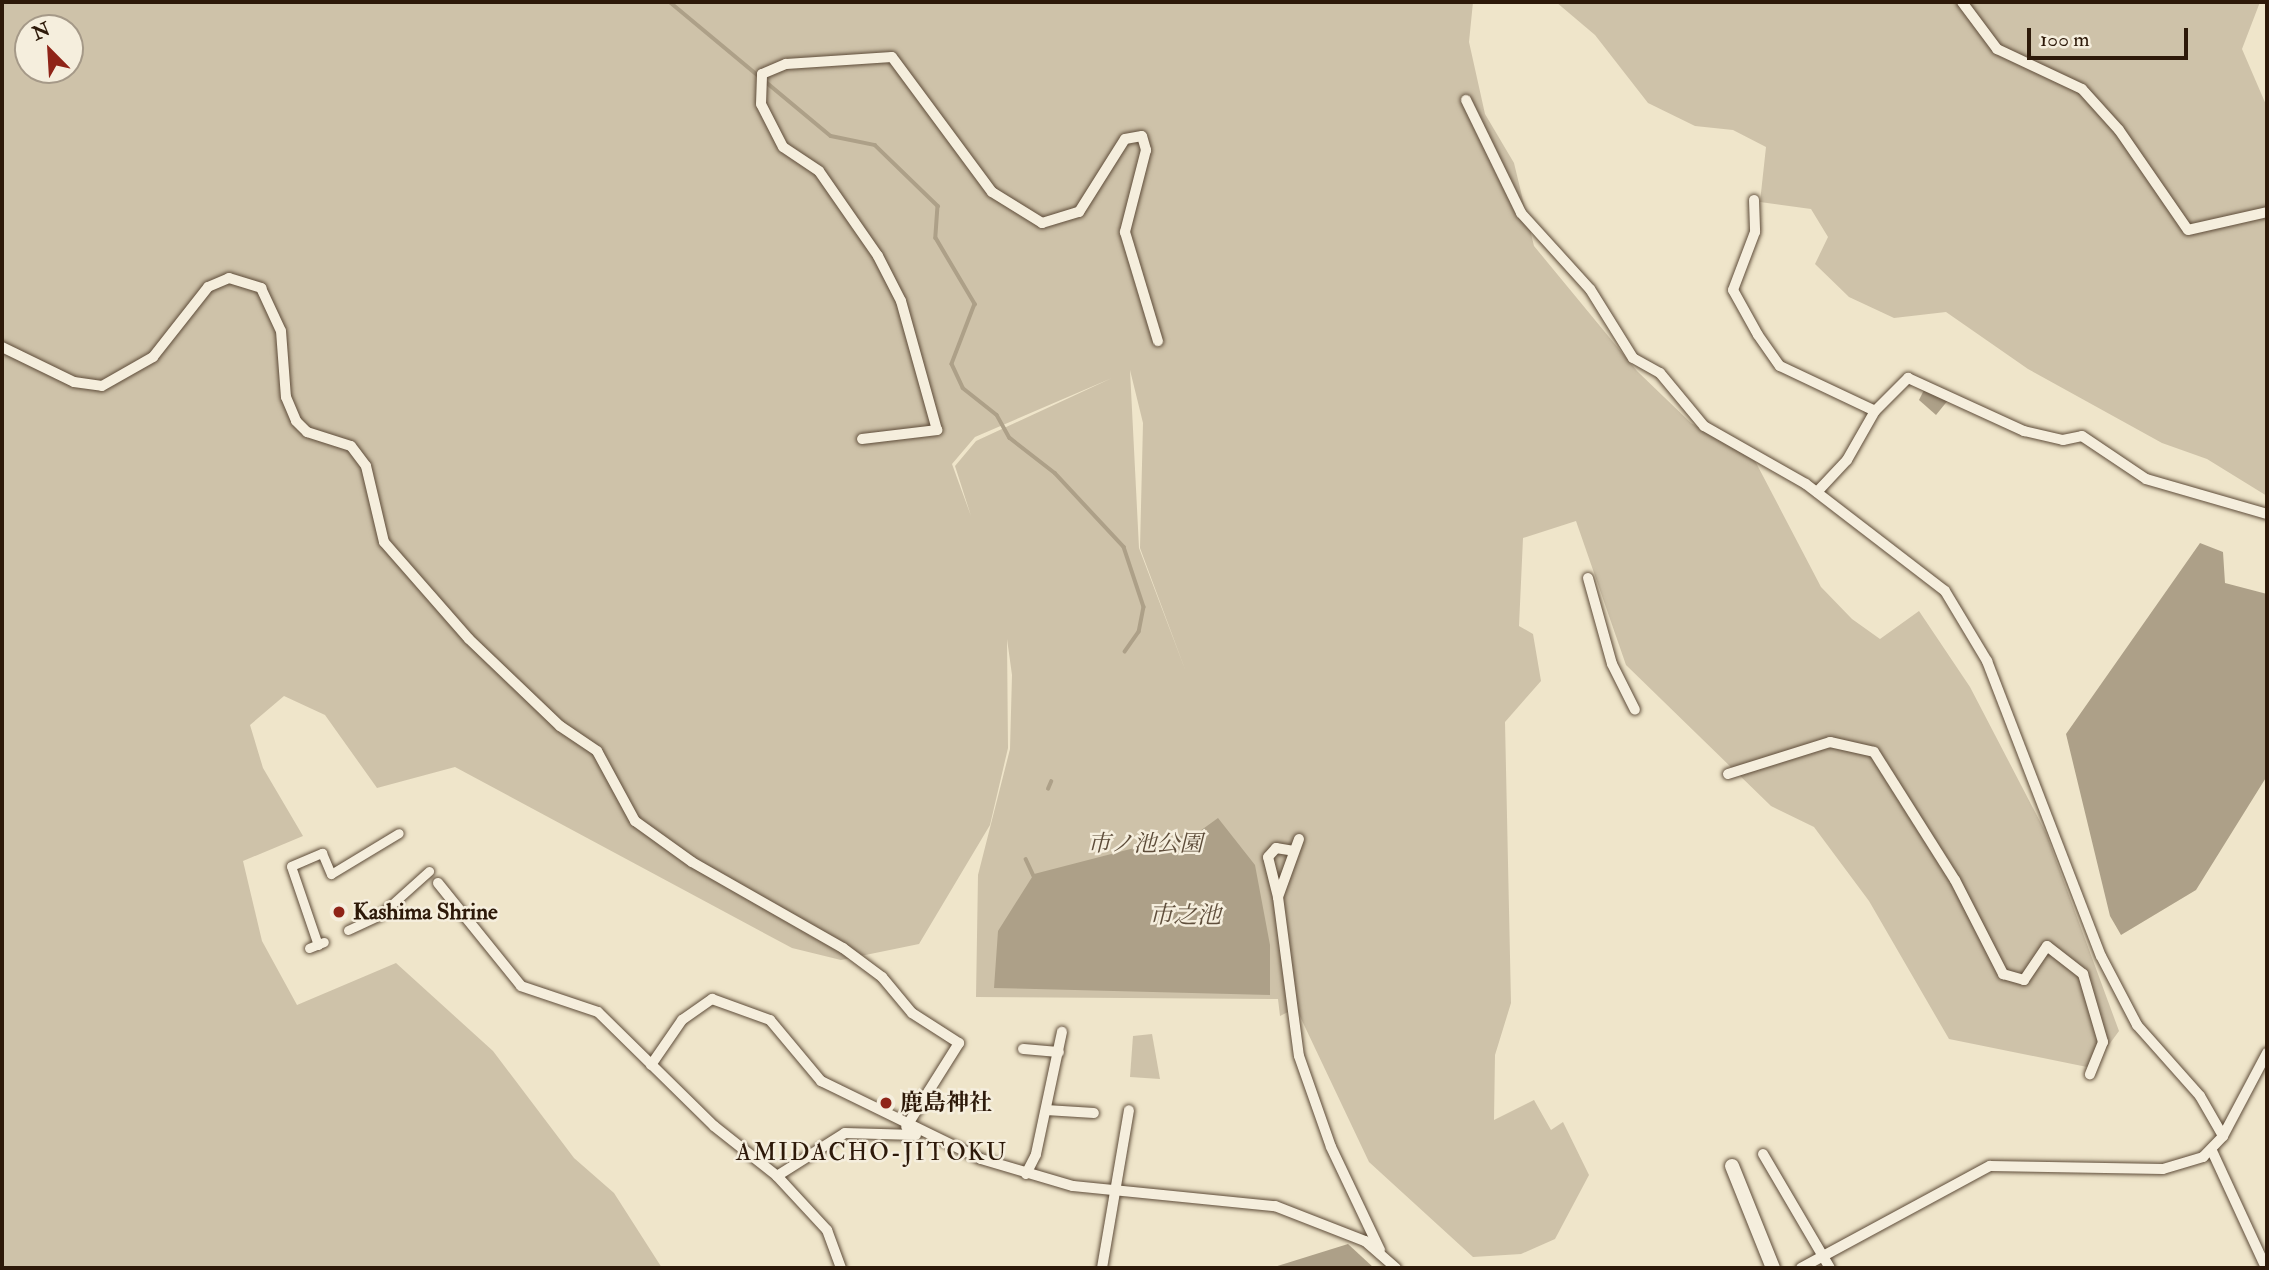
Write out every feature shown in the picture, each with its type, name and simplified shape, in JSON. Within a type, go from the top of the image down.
[{"type":"street","points":[[1962,2],[1997,49],[2082,89],[2119,130],[2188,230],[2267,212]]},
{"type":"street","points":[[862,439],[937,430],[901,301],[878,256],[845,202],[819,171],[783,146],[766,115],[762,74],[786,64],[892,57],[992,192],[1042,223],[1079,212],[1125,139],[1142,136],[1146,150],[1125,232],[1158,341]]},
{"type":"street","points":[[1466,100],[1521,213],[1590,289],[1633,358],[1660,373],[1704,426],[1817,492],[1922,567],[1954,604],[1987,661],[2101,956],[2137,1026],[2200,1096],[2222,1136]]},
{"type":"street","points":[[1754,200],[1755,232],[1733,290],[1758,335],[1780,366],[1875,411]]},
{"type":"street","points":[[2,347],[74,383],[102,386],[153,357],[208,287],[229,278],[261,288],[281,331],[286,397],[296,421],[307,432],[351,446],[366,466],[384,542],[469,639],[559,726],[597,751],[635,821],[692,862],[843,948],[883,977],[912,1013],[959,1043],[906,1127]]},
{"type":"street","points":[[1817,492],[1847,460],[1875,411],[1908,378],[1923,380],[2024,431],[2063,440],[2082,436],[2146,479],[2267,514]]},
{"type":"street","points":[[1588,578],[1612,664],[1635,710]]},
{"type":"street","points":[[1728,774],[1830,742],[1874,752],[1955,880],[2003,974],[2024,980],[2047,946],[2082,974],[2103,1042],[2090,1074]]},
{"type":"street","points":[[317,945],[291,866],[322,853],[331,874],[399,833]]},
{"type":"street","points":[[1278,897],[1299,839]]},
{"type":"street","points":[[1294,850],[1276,848],[1268,857],[1278,897],[1299,1056],[1331,1147],[1381,1252],[1396,1268]]},
{"type":"street","points":[[348,930],[380,915],[429,871]]},
{"type":"street","points":[[439,883],[521,985],[597,1012],[651,1065],[777,1176],[827,1230],[841,1268]]},
{"type":"street","points":[[651,1065],[682,1020],[712,999],[770,1020],[821,1081],[922,1136],[1026,1174],[1114,1188],[1275,1206],[1320,1220],[1381,1252]]},
{"type":"street","points":[[1026,1174],[1046,1110],[1062,1032]]},
{"type":"street","points":[[1023,1049],[1059,1052]]},
{"type":"street","points":[[1801,1268],[1990,1166],[2163,1169],[2212,1151],[2267,1053]]},
{"type":"street","points":[[1046,1110],[1094,1114]]},
{"type":"street","points":[[1102,1268],[1129,1110]]},
{"type":"street","points":[[777,1176],[845,1133],[922,1136]]},
{"type":"street","points":[[2212,1151],[2266,1268]]},
{"type":"street","points":[[1763,1154],[1830,1268]]},
{"type":"street","points":[[1732,1166],[1773,1268]]},
{"type":"green space","name":"市ノ池公園","points":[[2,2],[1473,2],[1469,42],[1485,114],[1514,163],[1534,246],[1637,371],[1691,423],[1753,457],[1821,587],[1852,619],[1880,639],[1919,611],[1970,687],[2046,833],[2119,1031],[2092,1068],[1949,1039],[1869,901],[1814,827],[1771,806],[1626,665],[1576,521],[1523,538],[1519,626],[1533,634],[1541,681],[1505,722],[1511,1003],[1495,1055],[1494,1120],[1534,1100],[1551,1130],[1563,1122],[1589,1175],[1555,1239],[1521,1254],[1473,1257],[1369,1162],[1296,1008],[1280,1016],[1278,999],[976,997],[978,875],[1010,749],[1012,675],[1007,639],[1008,748],[990,825],[919,944],[841,960],[792,948],[455,767],[377,788],[325,715],[284,696],[250,725],[263,768],[303,836],[243,861],[262,941],[297,1005],[396,963],[493,1051],[574,1158],[614,1193],[662,1268],[2,1268]],"holes":[[[1130,370],[1143,423],[1140,548],[1186,672],[1139,548]],[[1112,378],[976,441],[955,466],[971,516],[952,464],[975,437]]]},
{"type":"green space","points":[[1556,2],[2260,2],[2242,49],[2267,107],[2267,496],[2207,459],[2162,443],[2028,369],[1946,312],[1894,318],[1849,297],[1815,264],[1828,237],[1811,209],[1760,202],[1766,147],[1733,130],[1695,126],[1648,103],[1595,35]]},
{"type":"green space","points":[[1152,1034],[1160,1079],[1130,1077],[1133,1036]]},
{"type":"water","points":[[1925,388],[1949,399],[1936,415],[1919,400]]},
{"type":"water","points":[[2200,543],[2223,552],[2225,583],[2267,594],[2267,776],[2196,890],[2121,935],[2110,916],[2066,734]]},
{"type":"water","name":"市之池","points":[[1218,818],[1255,865],[1270,945],[1270,995],[994,988],[998,931],[1034,874],[1200,831]]},
{"type":"water","points":[[1348,1244],[1374,1268],[1271,1268]]},
{"type":"waterway","points":[[670,2],[831,136],[875,145],[938,206],[936,238],[975,304],[952,364],[963,388],[997,415],[1010,438],[1055,473],[1124,547],[1144,607],[1139,632],[1125,652]]},
{"type":"waterway","points":[[1048,789],[1051,782]]},
{"type":"waterway","points":[[1026,859],[1035,878]]},
{"type":"place","name":"Kashima Shrine","points":[[339,912]]},
{"type":"place","name":"鹿島神社","points":[[886,1103]]},
{"type":"district","name":"AMIDACHO-JITOKU","points":[[872,1153]]}]
